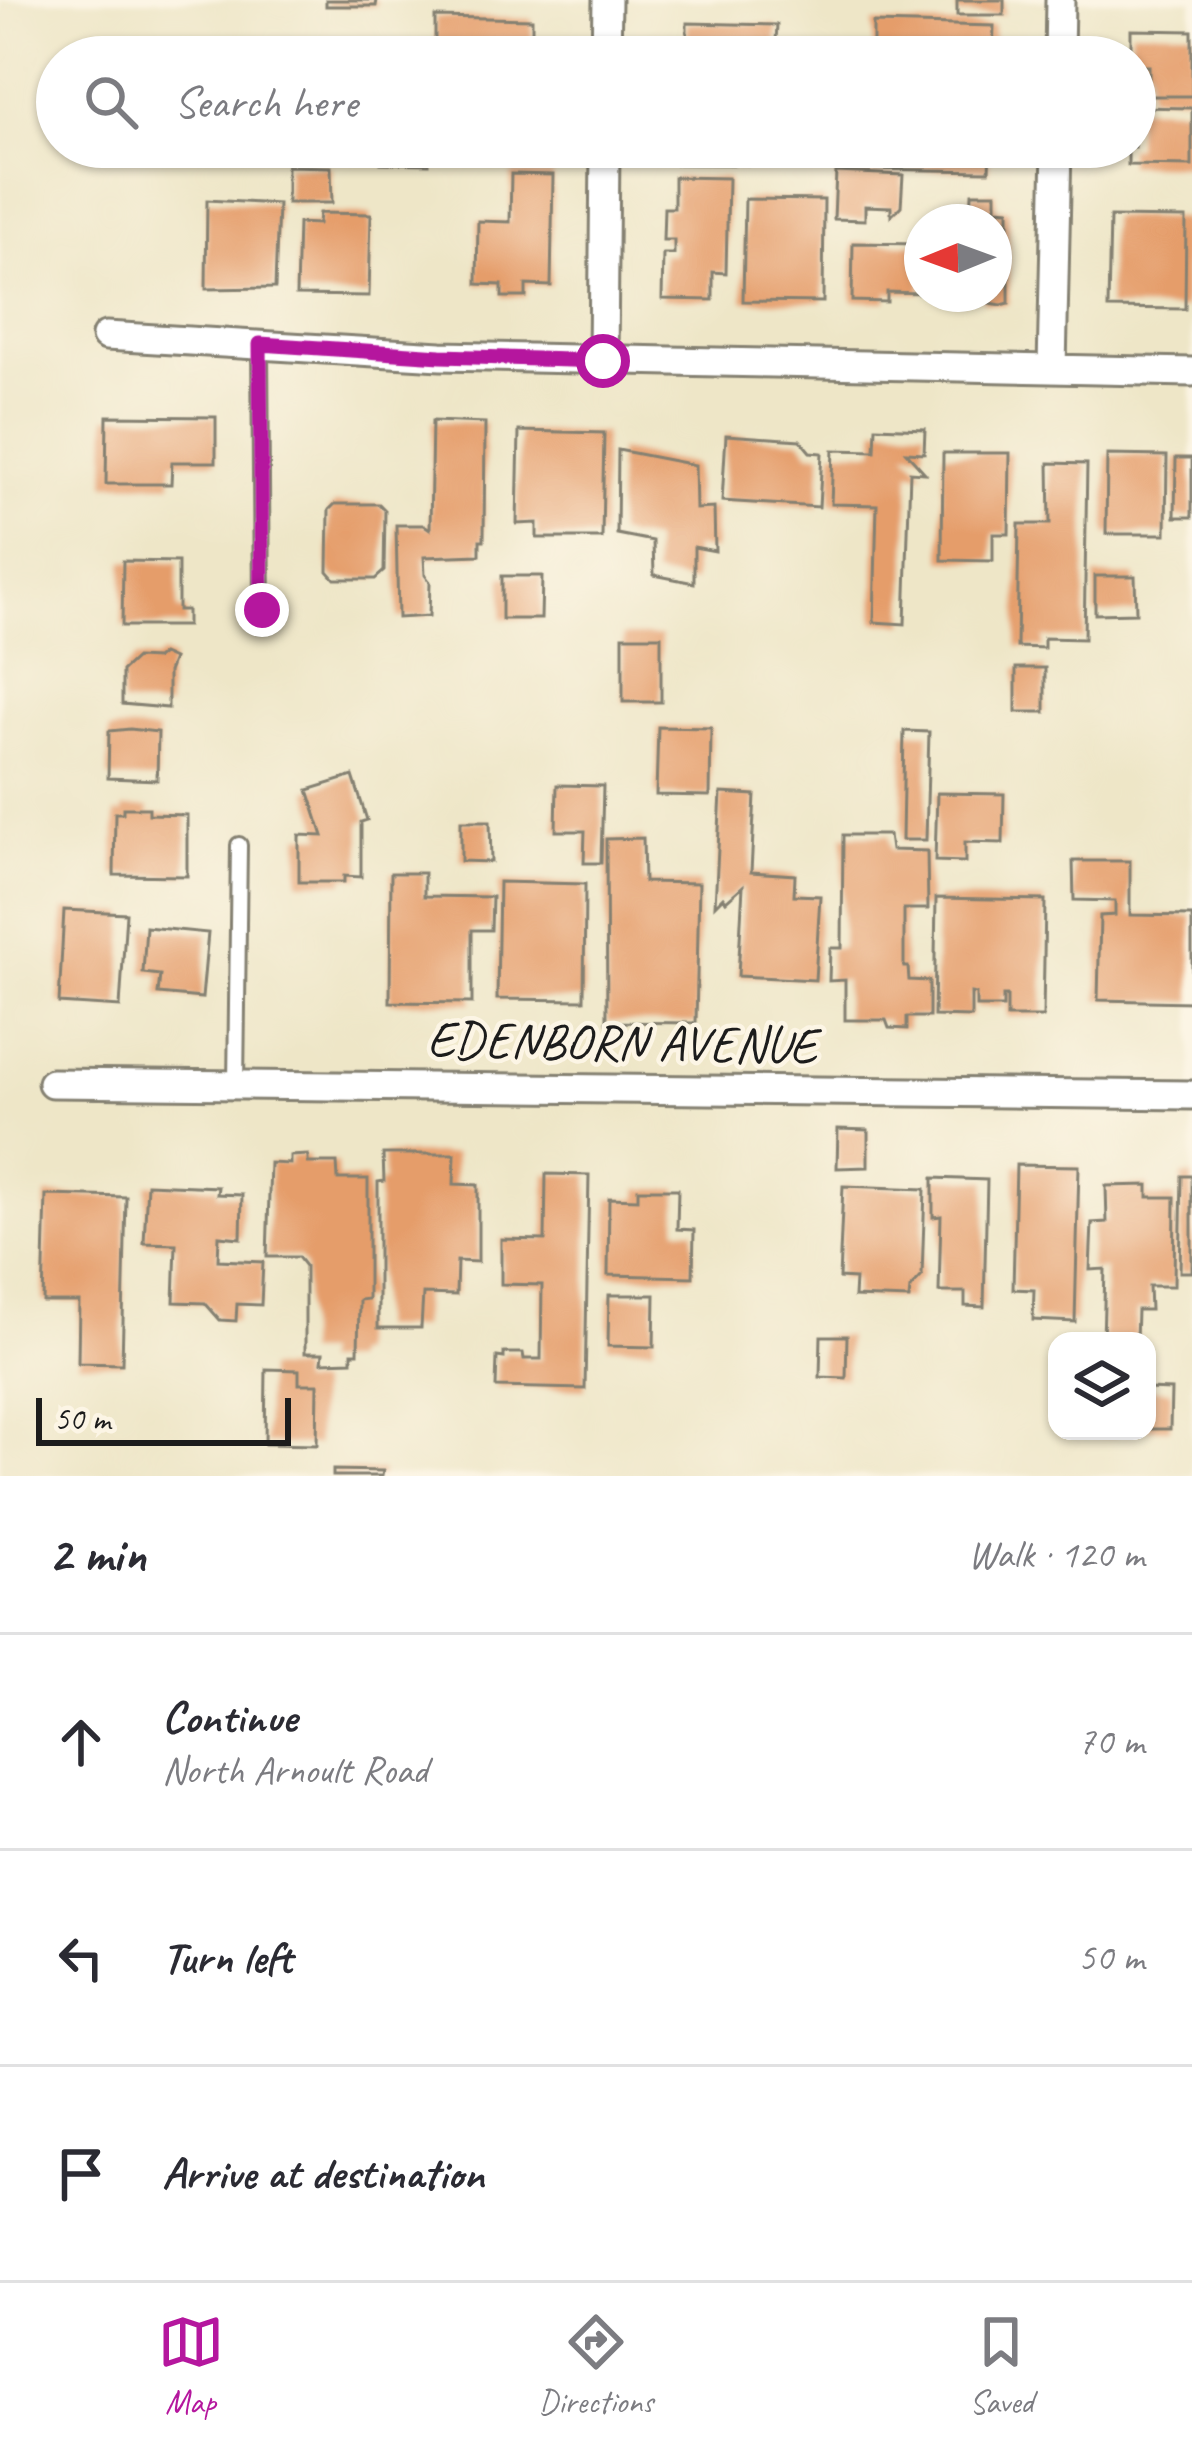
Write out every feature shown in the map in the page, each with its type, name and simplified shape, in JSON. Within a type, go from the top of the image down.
[{"type":"street","points":[[606,36],[607,0]]},
{"type":"street","points":[[1059,36],[1060,0]]},
{"type":"street","points":[[603,361],[605,168]]},
{"type":"street","points":[[1052,368],[1057,168]]},
{"type":"street","points":[[106,336],[441,356],[1192,372]]},
{"type":"street","name":"EDENBORN AVENUE","points":[[52,1083],[1192,1095]]},
{"type":"lane","points":[[260,344],[262,610]]},
{"type":"lane","points":[[236,1085],[239,845]]},
{"type":"building","points":[[326,0],[377,0],[376,6],[326,6]]},
{"type":"building","points":[[957,0],[1004,0],[1004,15],[957,15]]},
{"type":"building","points":[[435,17],[532,19],[532,36],[435,36]]},
{"type":"building","points":[[687,23],[777,25],[776,36],[687,36]]},
{"type":"building","points":[[873,23],[994,26],[994,36],[873,36]]},
{"type":"building","points":[[1131,30],[1192,31],[1192,96],[1156,96],[1156,36],[1131,36]]},
{"type":"building","points":[[1156,107],[1192,108],[1192,166],[1156,165]]},
{"type":"building","points":[[287,168],[331,168],[332,203],[287,203]]},
{"type":"building","points":[[863,168],[989,168],[989,171]]},
{"type":"building","points":[[836,172],[903,175],[901,206],[891,216],[891,207],[865,206],[865,220],[834,219]]},
{"type":"building","points":[[511,174],[553,175],[551,286],[526,285],[526,297],[502,297],[502,285],[477,284],[478,221],[510,222]]},
{"type":"building","points":[[674,177],[728,178],[726,273],[713,272],[713,300],[662,299],[663,254],[674,254],[674,240],[663,240],[664,208],[674,208]]},
{"type":"building","points":[[972,193],[996,193],[996,204],[972,204]]},
{"type":"building","points":[[745,199],[824,200],[823,302],[743,301]]},
{"type":"building","points":[[207,200],[278,204],[275,288],[206,289]]},
{"type":"building","points":[[319,213],[371,214],[369,296],[296,295],[298,223],[318,224]]},
{"type":"building","points":[[1110,217],[1186,218],[1185,309],[1108,308]]},
{"type":"building","points":[[853,243],[904,244],[904,292],[887,292],[887,302],[852,301]]},
{"type":"building","points":[[107,416],[216,417],[216,462],[172,462],[171,484],[106,484]]},
{"type":"building","points":[[432,421],[485,423],[484,540],[480,540],[480,555],[424,557],[430,582],[429,616],[398,618],[396,525],[430,529]]},
{"type":"building","points":[[876,427],[925,429],[924,453],[906,452],[925,473],[910,472],[905,624],[874,622],[877,505],[831,504],[833,450],[875,451]]},
{"type":"building","points":[[519,431],[604,433],[602,538],[537,538],[537,523],[517,524]]},
{"type":"building","points":[[726,435],[800,440],[810,452],[822,453],[819,507],[722,501]]},
{"type":"building","points":[[618,450],[695,465],[696,509],[714,508],[715,551],[694,547],[694,583],[654,575],[653,541],[617,534]]},
{"type":"building","points":[[943,453],[1010,453],[1009,534],[993,534],[993,561],[942,560]]},
{"type":"building","points":[[1107,455],[1167,456],[1166,534],[1106,534]]},
{"type":"building","points":[[1176,458],[1192,458],[1192,517],[1175,517]]},
{"type":"building","points":[[1049,463],[1087,464],[1084,639],[1044,638],[1044,648],[1017,647],[1019,524],[1050,524]]},
{"type":"building","points":[[335,504],[379,504],[385,510],[384,571],[375,579],[335,579],[328,571],[329,510]]},
{"type":"building","points":[[123,561],[178,562],[178,610],[187,610],[187,626],[122,626]]},
{"type":"building","points":[[502,576],[542,576],[541,619],[502,619]]},
{"type":"building","points":[[1095,576],[1135,576],[1136,613],[1095,614]]},
{"type":"building","points":[[623,636],[661,636],[661,702],[623,702]]},
{"type":"building","points":[[162,654],[173,659],[168,672],[168,708],[122,704],[122,671],[136,658],[156,659]]},
{"type":"building","points":[[1016,668],[1045,668],[1045,712],[1016,712]]},
{"type":"building","points":[[658,727],[711,728],[710,796],[656,795]]},
{"type":"building","points":[[109,731],[158,732],[157,780],[108,778]]},
{"type":"building","points":[[904,731],[929,732],[926,840],[902,840]]},
{"type":"building","points":[[353,776],[367,820],[361,822],[361,877],[344,876],[344,882],[299,882],[299,835],[323,836],[308,790]]},
{"type":"building","points":[[557,785],[603,786],[601,863],[584,863],[585,831],[556,831]]},
{"type":"building","points":[[721,793],[755,795],[751,872],[795,875],[794,895],[820,896],[815,980],[738,976],[743,886],[715,905]]},
{"type":"building","points":[[937,793],[1004,794],[1003,843],[965,842],[965,862],[935,861]]},
{"type":"building","points":[[123,808],[187,815],[187,876],[114,875],[115,813],[123,813]]},
{"type":"building","points":[[461,821],[490,821],[491,862],[461,861]]},
{"type":"building","points":[[843,835],[889,835],[891,850],[927,851],[928,909],[904,909],[904,967],[908,967],[909,980],[929,981],[929,1017],[907,1017],[907,1029],[889,1028],[886,1020],[845,1020],[845,980],[829,981],[830,948],[842,948]]},
{"type":"building","points":[[643,838],[644,882],[699,883],[696,1023],[607,1022],[606,839]]},
{"type":"building","points":[[1073,861],[1130,861],[1130,915],[1192,916],[1192,1002],[1098,1000],[1100,916],[1115,915],[1115,901],[1074,900]]},
{"type":"building","points":[[391,873],[424,873],[424,896],[492,897],[491,930],[472,930],[472,1003],[390,1002]]},
{"type":"building","points":[[499,882],[585,884],[584,1000],[497,999]]},
{"type":"building","points":[[936,898],[1045,900],[1043,1017],[1007,1017],[1007,996],[1003,996],[1003,1007],[976,1007],[976,994],[971,993],[971,1017],[934,1016]]},
{"type":"building","points":[[64,910],[126,913],[120,1007],[59,1003]]},
{"type":"building","points":[[146,927],[208,933],[202,998],[158,994],[160,975],[143,973]]},
{"type":"building","points":[[838,1129],[868,1130],[868,1167],[837,1168]]},
{"type":"building","points":[[383,1154],[455,1154],[454,1184],[478,1185],[478,1262],[457,1261],[456,1295],[423,1294],[421,1328],[378,1328],[378,1182],[384,1181]]},
{"type":"building","points":[[308,1155],[308,1163],[337,1163],[338,1179],[368,1179],[368,1299],[359,1300],[358,1353],[352,1353],[352,1361],[322,1362],[323,1353],[305,1353],[305,1266],[298,1257],[267,1257],[270,1163],[290,1164],[290,1156]]},
{"type":"building","points":[[1016,1165],[1079,1166],[1075,1322],[1033,1320],[1034,1290],[1013,1289]]},
{"type":"building","points":[[546,1174],[589,1175],[585,1389],[496,1387],[497,1357],[523,1353],[524,1359],[541,1359],[542,1285],[501,1284],[501,1239],[545,1240]]},
{"type":"building","points":[[1182,1176],[1192,1176],[1192,1272],[1180,1272]]},
{"type":"building","points":[[933,1178],[987,1180],[984,1307],[965,1306],[965,1292],[939,1292],[941,1216],[933,1217]]},
{"type":"building","points":[[147,1184],[218,1187],[217,1194],[242,1195],[241,1238],[219,1236],[218,1260],[263,1262],[261,1305],[237,1304],[236,1321],[220,1320],[205,1303],[174,1302],[176,1244],[144,1243]]},
{"type":"building","points":[[1148,1185],[1148,1197],[1175,1197],[1174,1286],[1149,1286],[1150,1310],[1137,1310],[1136,1332],[1103,1332],[1105,1269],[1090,1270],[1092,1223],[1107,1222],[1106,1186]]},
{"type":"building","points":[[843,1186],[925,1189],[922,1276],[910,1289],[909,1299],[854,1297],[855,1279],[839,1278]]},
{"type":"building","points":[[638,1189],[678,1189],[677,1229],[694,1230],[693,1277],[608,1275],[609,1198],[638,1199]]},
{"type":"building","points":[[46,1195],[126,1197],[122,1364],[78,1363],[79,1302],[43,1302]]},
{"type":"building","points":[[609,1295],[655,1295],[654,1347],[608,1346]]},
{"type":"building","points":[[821,1336],[847,1336],[846,1378],[820,1377]]},
{"type":"building","points":[[266,1369],[299,1370],[299,1384],[318,1384],[317,1445],[265,1444]]},
{"type":"building","points":[[1156,1389],[1171,1390],[1170,1429],[1156,1429]]},
{"type":"building","points":[[333,1470],[383,1471],[382,1476],[333,1476]]},
{"type":"route","points":[[262,610],[260,344],[603,361]]}]
